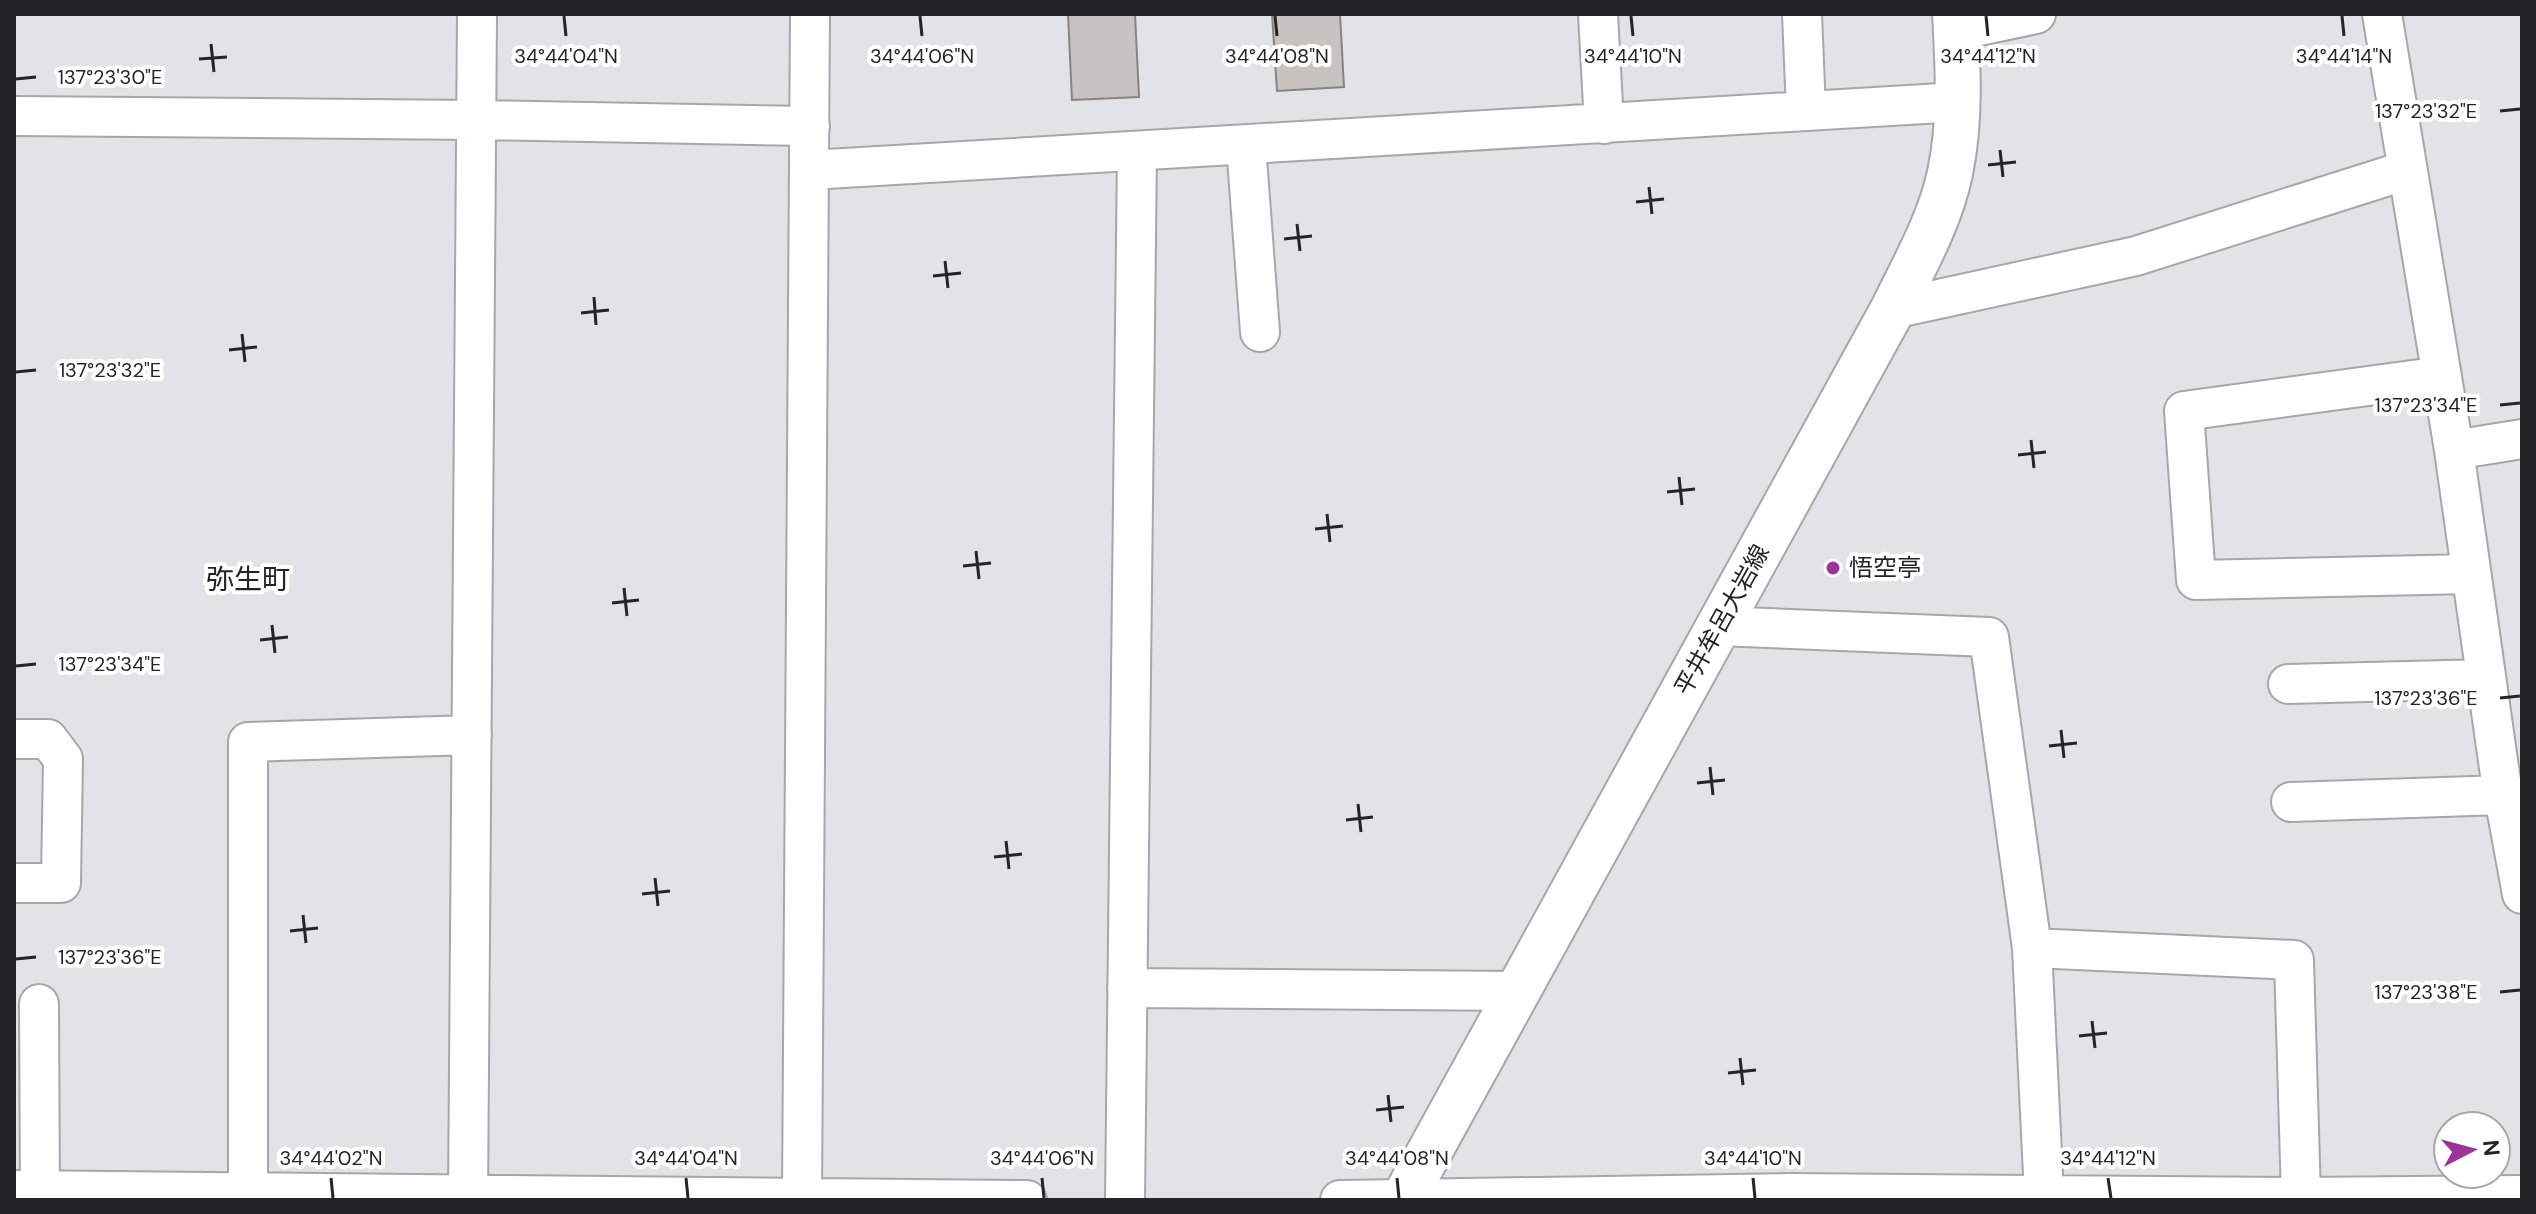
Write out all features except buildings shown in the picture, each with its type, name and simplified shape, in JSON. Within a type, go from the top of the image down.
[{"type":"main road","name":"平井牟呂大岩線","points":[[1404,1200],[1893,309],[1934,225],[1950,176],[1957,133],[1956,23]]},
{"type":"street","points":[[468,1197],[477,14]]},
{"type":"street","points":[[789,1198],[810,170],[810,14]]},
{"type":"street","points":[[1598,14],[1604,124]]},
{"type":"street","points":[[1802,14],[1806,111]]},
{"type":"street","points":[[1956,23],[2036,14]]},
{"type":"street","points":[[2382,14],[2454,450],[2486,679],[2508,780],[2522,894]]},
{"type":"street","points":[[810,170],[1958,102]]},
{"type":"street","points":[[14,116],[810,126]]},
{"type":"street","points":[[1246,145],[1260,332]]},
{"type":"street","points":[[1125,1200],[1137,151]]},
{"type":"street","points":[[1893,309],[2136,256],[2407,170]]},
{"type":"street","points":[[2442,376],[2184,411],[2196,580],[2471,574]]},
{"type":"street","points":[[2454,450],[2522,439]]},
{"type":"street","points":[[1718,626],[1989,637],[2032,948],[2044,1195]]},
{"type":"street","points":[[2288,684],[2486,679]]},
{"type":"street","points":[[234,1194],[248,742],[472,735]]},
{"type":"street","points":[[14,739],[48,739],[63,759],[61,883],[14,883]]},
{"type":"street","points":[[2291,802],[2508,780]]},
{"type":"street","points":[[2032,948],[2294,960],[2301,1197]]},
{"type":"street","points":[[1127,988],[1518,991]]},
{"type":"street","points":[[39,1004],[31,1194],[1027,1200]]},
{"type":"street","points":[[1340,1200],[2522,1195]]},
{"type":"place","name":"悟空亭","points":[[1833,568]]},
{"type":"district","name":"弥生町","points":[[248,579]]}]
